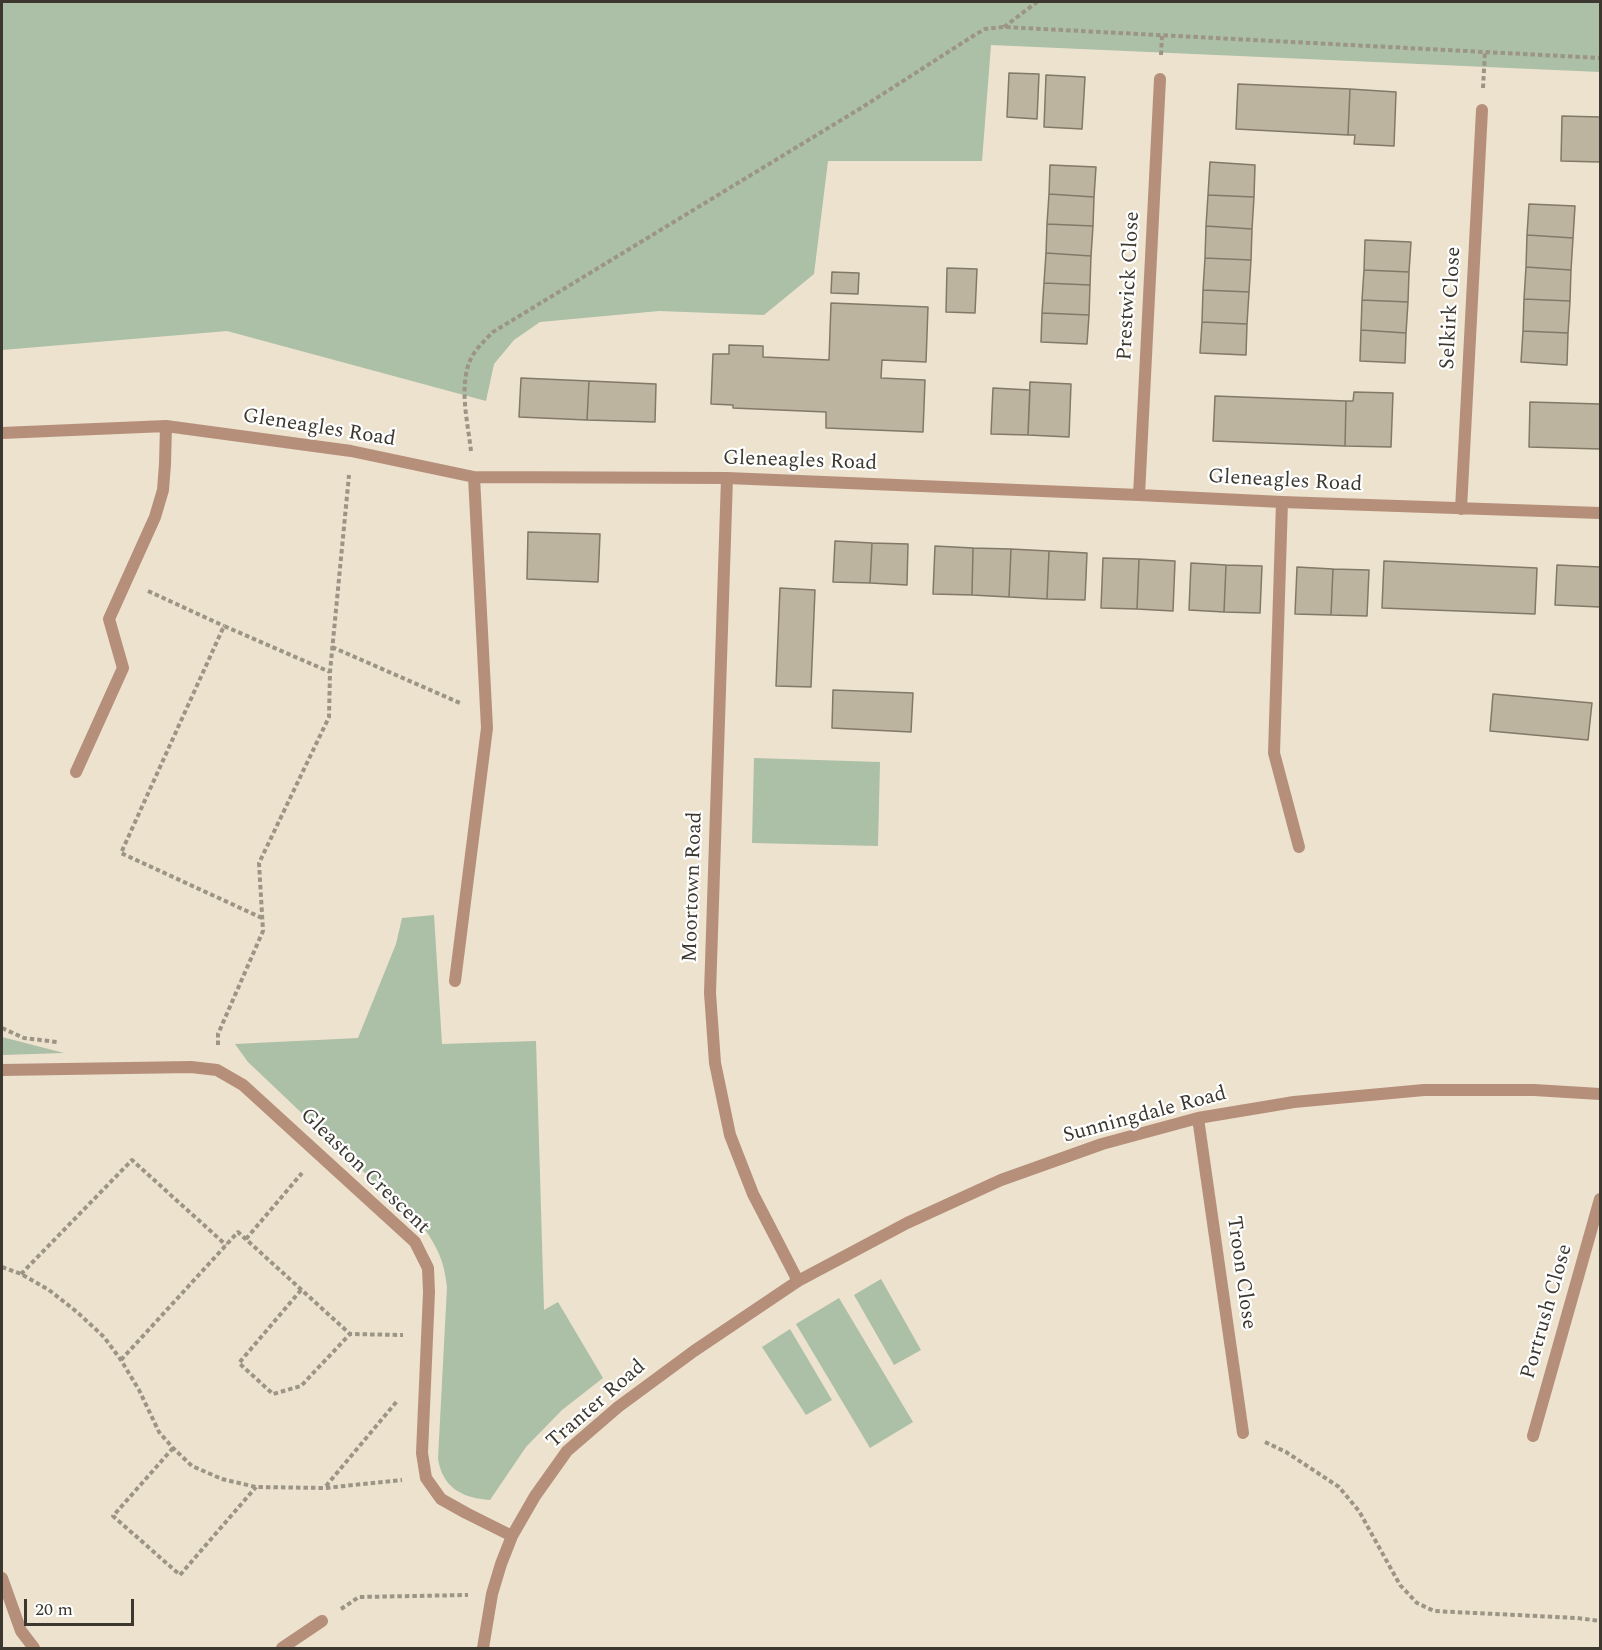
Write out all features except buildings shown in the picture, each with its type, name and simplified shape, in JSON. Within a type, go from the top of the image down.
[{"type":"street","name":"Prestwick Close","points":[[1139,495],[1160,79]]},
{"type":"street","name":"Selkirk Close","points":[[1461,509],[1482,110]]},
{"type":"street","name":"Gleneagles Road","points":[[2,433],[166,426],[351,451],[474,477],[727,478],[1600,513]]},
{"type":"street","points":[[75,772],[123,668],[109,619],[155,517],[163,490],[166,426]]},
{"type":"street","points":[[455,981],[487,728],[474,477]]},
{"type":"street","name":"Moortown Road","points":[[727,478],[710,993],[716,1063],[730,1135],[753,1194],[798,1281]]},
{"type":"street","points":[[1282,502],[1274,753],[1299,847]]},
{"type":"street","name":"Gleaston Crescent","points":[[2,1070],[191,1067],[217,1071],[243,1085],[415,1242],[428,1268],[422,1453],[426,1478]]},
{"type":"street","name":"Sunningdale Road","points":[[798,1281],[906,1223],[1001,1180],[1102,1144],[1198,1118],[1294,1102],[1424,1090],[1534,1090],[1600,1094]]},
{"type":"street","name":"Troon Close","points":[[1198,1118],[1243,1433]]},
{"type":"street","name":"Portrush Close","points":[[1533,1436],[1600,1199]]},
{"type":"street","name":"Tranter Road","points":[[483,1648],[492,1594],[512,1536],[535,1496],[567,1451],[618,1407],[694,1351],[798,1281]]},
{"type":"street","points":[[426,1478],[441,1499],[512,1536]]},
{"type":"street","points":[[2,1578],[21,1632],[34,1648]]},
{"type":"street","points":[[282,1648],[322,1621]]},
{"type":"path","points":[[1004,27],[1037,2]]},
{"type":"path","points":[[474,477],[464,391],[469,365],[479,347],[493,332],[861,108],[985,29],[1004,27],[1600,58]]},
{"type":"path","points":[[1482,110],[1485,51]]},
{"type":"path","points":[[217,1071],[218,1035],[262,931],[259,863],[329,717],[332,647],[351,451]]},
{"type":"path","points":[[126,581],[330,672]]},
{"type":"path","points":[[224,626],[121,853],[262,918]]},
{"type":"path","points":[[332,647],[486,715]]},
{"type":"path","points":[[246,1239],[318,1154]]},
{"type":"path","points":[[21,1274],[132,1160],[226,1245]]},
{"type":"path","points":[[121,1360],[238,1232],[350,1334],[427,1335]]},
{"type":"path","points":[[2,1267],[21,1274],[48,1290],[104,1337],[139,1390],[159,1432],[192,1466],[222,1479],[256,1487],[325,1488],[426,1478]]},
{"type":"path","points":[[301,1290],[239,1363],[273,1394],[301,1386],[350,1334]]},
{"type":"path","points":[[325,1488],[402,1396],[424,1398]]},
{"type":"path","points":[[1243,1433],[1286,1452],[1339,1487],[1359,1511],[1400,1585],[1417,1603],[1434,1611],[1600,1621]]},
{"type":"path","points":[[173,1448],[113,1516],[180,1575],[256,1487]]},
{"type":"path","points":[[322,1621],[359,1597],[492,1594]]},
{"type":"green space","points":[[2,2],[1600,2],[1600,72],[991,45],[982,161],[828,161],[814,274],[764,315],[659,311],[540,322],[514,340],[494,364],[486,401],[227,331],[2,350]]},
{"type":"green space","points":[[754,758],[880,762],[878,846],[752,843]]},
{"type":"green space","points":[[434,915],[442,1044],[536,1041],[544,1310],[558,1302],[603,1378],[562,1410],[526,1447],[490,1500],[471,1497],[455,1490],[444,1477],[438,1459],[447,1287],[443,1264],[435,1245],[426,1231],[248,1062],[235,1044],[358,1038],[396,944],[402,918]]},
{"type":"green space","points":[[2,1037],[64,1053],[2,1055]]},
{"type":"green space","points":[[881,1279],[921,1350],[894,1365],[854,1295]]},
{"type":"green space","points":[[839,1298],[913,1422],[870,1448],[796,1324]]},
{"type":"green space","points":[[790,1329],[832,1400],[806,1415],[762,1347]]}]
